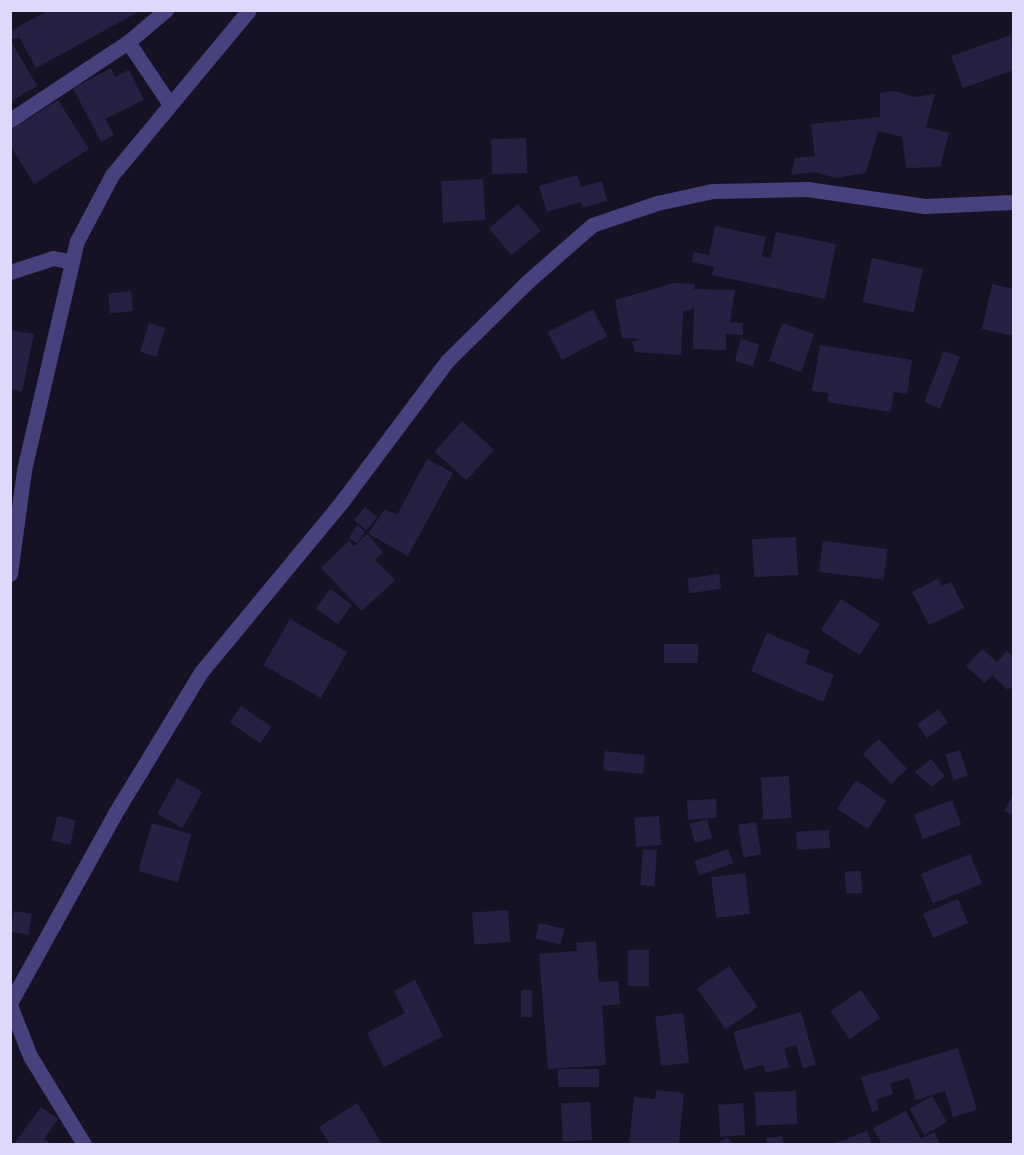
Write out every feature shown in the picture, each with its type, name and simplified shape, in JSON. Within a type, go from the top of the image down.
[{"type":"street","points":[[10,120],[128,42],[166,10]]},
{"type":"street","points":[[10,574],[24,470],[69,261],[112,175],[169,103],[249,10]]},
{"type":"street","points":[[128,42],[169,103]]},
{"type":"street","points":[[84,1144],[30,1056],[10,1004],[114,815],[201,672],[340,504],[447,361],[527,282],[592,225],[657,203],[712,191],[807,189],[925,206],[1014,202]]},
{"type":"street","points":[[10,272],[53,258],[69,261]]},
{"type":"building","points":[[50,10],[137,10],[138,12],[36,68],[17,33],[19,38],[10,40],[10,31]]},
{"type":"building","points":[[1011,35],[1014,70],[963,88],[951,56]]},
{"type":"building","points":[[12,43],[37,86],[10,102],[10,44]]},
{"type":"building","points":[[111,68],[115,77],[129,70],[144,100],[105,119],[114,135],[101,142],[73,88]]},
{"type":"building","points":[[894,91],[915,97],[935,94],[926,127],[949,133],[940,167],[906,168],[902,137],[878,131],[866,173],[835,178],[815,172],[791,175],[795,158],[815,156],[811,124],[880,117],[880,93]]},
{"type":"building","points":[[58,100],[89,149],[34,184],[10,145],[10,130]]},
{"type":"building","points":[[526,138],[527,173],[492,174],[491,139]]},
{"type":"building","points":[[577,175],[581,187],[602,181],[607,201],[583,208],[581,202],[547,212],[539,186]]},
{"type":"building","points":[[483,179],[485,220],[443,222],[441,181]]},
{"type":"building","points":[[518,204],[540,231],[511,255],[489,228]]},
{"type":"building","points":[[715,226],[766,237],[762,256],[771,258],[776,232],[836,244],[825,299],[712,275],[714,267],[692,262],[694,252],[709,255]]},
{"type":"building","points":[[872,258],[923,269],[914,313],[863,302]]},
{"type":"building","points":[[674,283],[695,284],[694,289],[735,290],[730,322],[743,323],[743,335],[726,334],[726,350],[693,349],[694,302],[693,309],[683,312],[681,355],[635,352],[632,342],[641,339],[622,338],[615,300]]},
{"type":"building","points":[[992,284],[1014,289],[1014,336],[982,329]]},
{"type":"building","points":[[131,291],[133,311],[110,313],[108,293]]},
{"type":"building","points":[[593,309],[607,337],[562,360],[548,332]]},
{"type":"building","points":[[149,323],[165,328],[156,357],[140,352]]},
{"type":"building","points":[[782,323],[814,334],[801,372],[769,361]]},
{"type":"building","points":[[10,330],[34,334],[22,392],[10,389]]},
{"type":"building","points":[[741,339],[759,344],[753,366],[735,361]]},
{"type":"building","points":[[820,345],[912,360],[907,394],[894,392],[891,412],[827,402],[829,393],[812,391]]},
{"type":"building","points":[[944,351],[960,357],[940,408],[924,402]]},
{"type":"building","points":[[462,421],[494,450],[467,480],[435,451]]},
{"type":"building","points":[[427,459],[453,473],[408,556],[368,534],[385,509],[397,515]]},
{"type":"building","points":[[365,507],[377,517],[366,530],[354,520]]},
{"type":"building","points":[[357,525],[367,533],[365,532],[357,543],[349,538]]},
{"type":"building","points":[[367,534],[383,552],[375,560],[395,580],[362,611],[321,568],[349,541],[354,546]]},
{"type":"building","points":[[796,537],[798,575],[754,577],[752,539]]},
{"type":"building","points":[[823,541],[888,549],[884,580],[819,572]]},
{"type":"building","points":[[719,574],[721,589],[689,593],[687,578]]},
{"type":"building","points":[[938,579],[942,586],[951,582],[964,608],[929,625],[912,592]]},
{"type":"building","points":[[330,589],[352,605],[338,624],[316,608]]},
{"type":"building","points":[[841,599],[880,624],[859,655],[821,630]]},
{"type":"building","points":[[290,619],[347,652],[321,698],[264,665]]},
{"type":"building","points":[[767,633],[810,651],[805,663],[834,675],[823,702],[751,671]]},
{"type":"building","points":[[664,644],[698,644],[698,663],[664,663]]},
{"type":"building","points":[[982,649],[997,662],[1007,651],[1014,657],[1014,684],[1008,690],[992,675],[985,683],[966,666]]},
{"type":"building","points":[[241,706],[272,727],[260,743],[230,723]]},
{"type":"building","points":[[938,709],[948,723],[927,738],[917,724]]},
{"type":"building","points":[[879,739],[907,769],[891,784],[863,754]]},
{"type":"building","points":[[960,750],[968,776],[954,780],[946,754]]},
{"type":"building","points":[[605,751],[645,755],[643,774],[603,770]]},
{"type":"building","points":[[931,759],[945,776],[932,787],[915,772]]},
{"type":"building","points":[[789,776],[791,818],[763,819],[761,777]]},
{"type":"building","points":[[177,778],[202,792],[182,828],[157,814]]},
{"type":"building","points":[[856,780],[887,801],[868,829],[837,808]]},
{"type":"building","points":[[1011,798],[1014,800],[1014,816],[1004,811]]},
{"type":"building","points":[[716,799],[717,818],[688,819],[687,801]]},
{"type":"building","points":[[952,800],[961,824],[923,839],[914,815]]},
{"type":"building","points":[[57,816],[76,820],[70,844],[52,840]]},
{"type":"building","points":[[659,816],[661,845],[636,847],[634,818]]},
{"type":"building","points":[[707,819],[712,838],[695,843],[690,824]]},
{"type":"building","points":[[756,822],[761,855],[743,857],[738,825]]},
{"type":"building","points":[[152,823],[191,834],[178,882],[138,871]]},
{"type":"building","points":[[829,830],[830,848],[797,850],[796,832]]},
{"type":"building","points":[[643,849],[657,850],[654,886],[640,885]]},
{"type":"building","points":[[728,849],[733,863],[699,875],[694,861]]},
{"type":"building","points":[[970,854],[982,884],[933,904],[921,874]]},
{"type":"building","points":[[861,871],[862,893],[846,894],[845,872]]},
{"type":"building","points":[[745,873],[750,914],[716,918],[711,877]]},
{"type":"building","points":[[958,899],[968,923],[933,938],[923,914]]},
{"type":"building","points":[[508,910],[510,942],[474,944],[472,913]]},
{"type":"building","points":[[14,911],[32,914],[28,935],[11,932]]},
{"type":"building","points":[[539,923],[564,929],[561,944],[535,939]]},
{"type":"building","points":[[596,941],[599,982],[618,981],[620,1004],[602,1006],[606,1065],[548,1069],[539,954],[577,951],[576,943]]},
{"type":"building","points":[[628,950],[649,950],[649,986],[628,986]]},
{"type":"building","points":[[729,966],[758,1007],[726,1029],[697,988]]},
{"type":"building","points":[[415,980],[443,1036],[384,1067],[367,1033],[405,1013],[394,991]]},
{"type":"building","points":[[521,990],[532,990],[532,1017],[521,1017]]},
{"type":"building","points":[[861,990],[880,1018],[849,1039],[830,1011]]},
{"type":"building","points":[[801,1012],[816,1065],[803,1068],[796,1045],[784,1049],[789,1067],[766,1073],[763,1065],[744,1070],[733,1032]]},
{"type":"building","points":[[683,1013],[689,1063],[661,1066],[655,1016]]},
{"type":"building","points":[[958,1048],[977,1110],[953,1117],[945,1091],[916,1100],[909,1078],[890,1083],[893,1094],[876,1100],[879,1110],[872,1112],[861,1077]]},
{"type":"building","points":[[558,1069],[599,1069],[599,1087],[558,1087]]},
{"type":"building","points":[[656,1090],[684,1093],[679,1144],[629,1144],[634,1097],[655,1099]]},
{"type":"building","points":[[796,1091],[797,1124],[756,1125],[755,1092]]},
{"type":"building","points":[[932,1096],[947,1122],[924,1135],[909,1109]]},
{"type":"building","points":[[590,1102],[592,1140],[563,1141],[561,1104]]},
{"type":"building","points":[[357,1103],[382,1144],[330,1144],[319,1127]]},
{"type":"building","points":[[743,1103],[745,1135],[720,1137],[718,1105]]},
{"type":"building","points":[[41,1107],[58,1119],[44,1139],[51,1144],[14,1144]]},
{"type":"building","points":[[906,1111],[921,1139],[934,1132],[940,1144],[882,1144],[873,1128]]},
{"type":"building","points":[[867,1131],[872,1144],[833,1144]]},
{"type":"building","points":[[782,1136],[783,1144],[767,1144],[766,1138]]},
{"type":"building","points":[[727,1137],[733,1144],[717,1144]]}]
